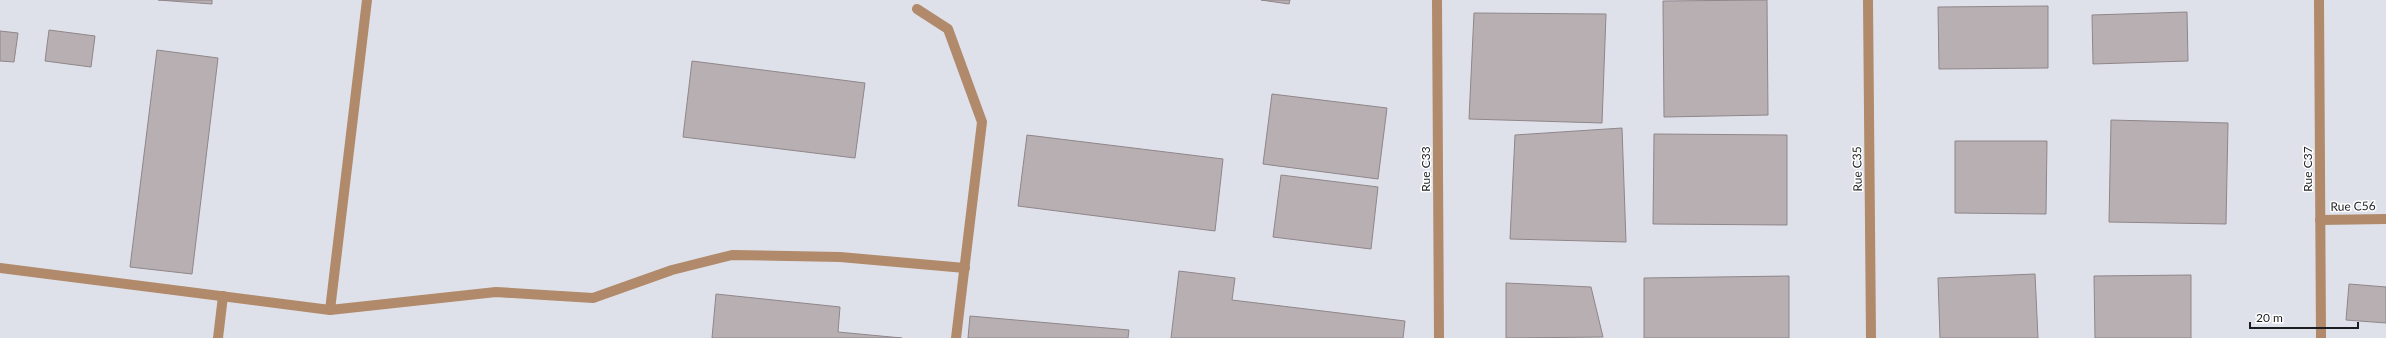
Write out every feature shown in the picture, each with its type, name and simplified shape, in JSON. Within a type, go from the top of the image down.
[{"type":"street","points":[[330,310],[367,0]]},
{"type":"street","name":"Rue C33","points":[[1437,0],[1440,338]]},
{"type":"street","name":"Rue C35","points":[[1868,0],[1871,338]]},
{"type":"street","name":"Rue C37","points":[[2319,0],[2321,338]]},
{"type":"street","points":[[918,9],[948,29],[982,122],[956,338]]},
{"type":"street","name":"Rue C56","points":[[2320,220],[2386,219]]},
{"type":"street","points":[[0,268],[330,310],[496,292],[593,298],[672,270],[732,255],[840,257],[964,268]]},
{"type":"street","points":[[218,338],[223,296]]},
{"type":"building","points":[[158,0],[212,0],[212,4]]},
{"type":"building","points":[[1261,0],[1290,0],[1289,4]]},
{"type":"building","points":[[1767,0],[1768,115],[1664,117],[1663,1]]},
{"type":"building","points":[[2048,6],[2048,68],[1939,69],[1938,7]]},
{"type":"building","points":[[2187,12],[2188,61],[2093,64],[2092,15]]},
{"type":"building","points":[[1474,13],[1606,14],[1602,123],[1469,119]]},
{"type":"building","points":[[49,30],[95,36],[91,67],[45,61]]},
{"type":"building","points":[[0,31],[18,33],[14,62],[0,61]]},
{"type":"building","points":[[157,50],[218,58],[192,274],[130,267]]},
{"type":"building","points":[[692,61],[865,83],[855,158],[683,137]]},
{"type":"building","points":[[1272,94],[1387,108],[1378,179],[1263,164]]},
{"type":"building","points":[[2111,120],[2228,123],[2226,224],[2109,222]]},
{"type":"building","points":[[1622,128],[1626,242],[1510,239],[1515,135]]},
{"type":"building","points":[[1654,134],[1787,135],[1787,225],[1653,224]]},
{"type":"building","points":[[1027,135],[1223,159],[1215,231],[1018,206]]},
{"type":"building","points":[[1955,141],[2047,141],[2046,214],[1955,213]]},
{"type":"building","points":[[1281,175],[1378,187],[1371,249],[1273,237]]},
{"type":"building","points":[[1179,271],[1235,278],[1232,300],[1405,321],[1403,338],[1171,338]]},
{"type":"building","points":[[2035,274],[2038,338],[1940,338],[1938,278]]},
{"type":"building","points":[[2191,275],[2191,338],[2095,338],[2094,276]]},
{"type":"building","points":[[1789,276],[1789,338],[1644,338],[1644,278]]},
{"type":"building","points":[[1506,283],[1591,287],[1603,337],[1506,338]]},
{"type":"building","points":[[2349,284],[2386,287],[2386,323],[2346,320]]},
{"type":"building","points":[[716,294],[840,307],[838,332],[902,338],[712,338]]},
{"type":"building","points":[[970,316],[1129,330],[1128,338],[968,338]]}]
